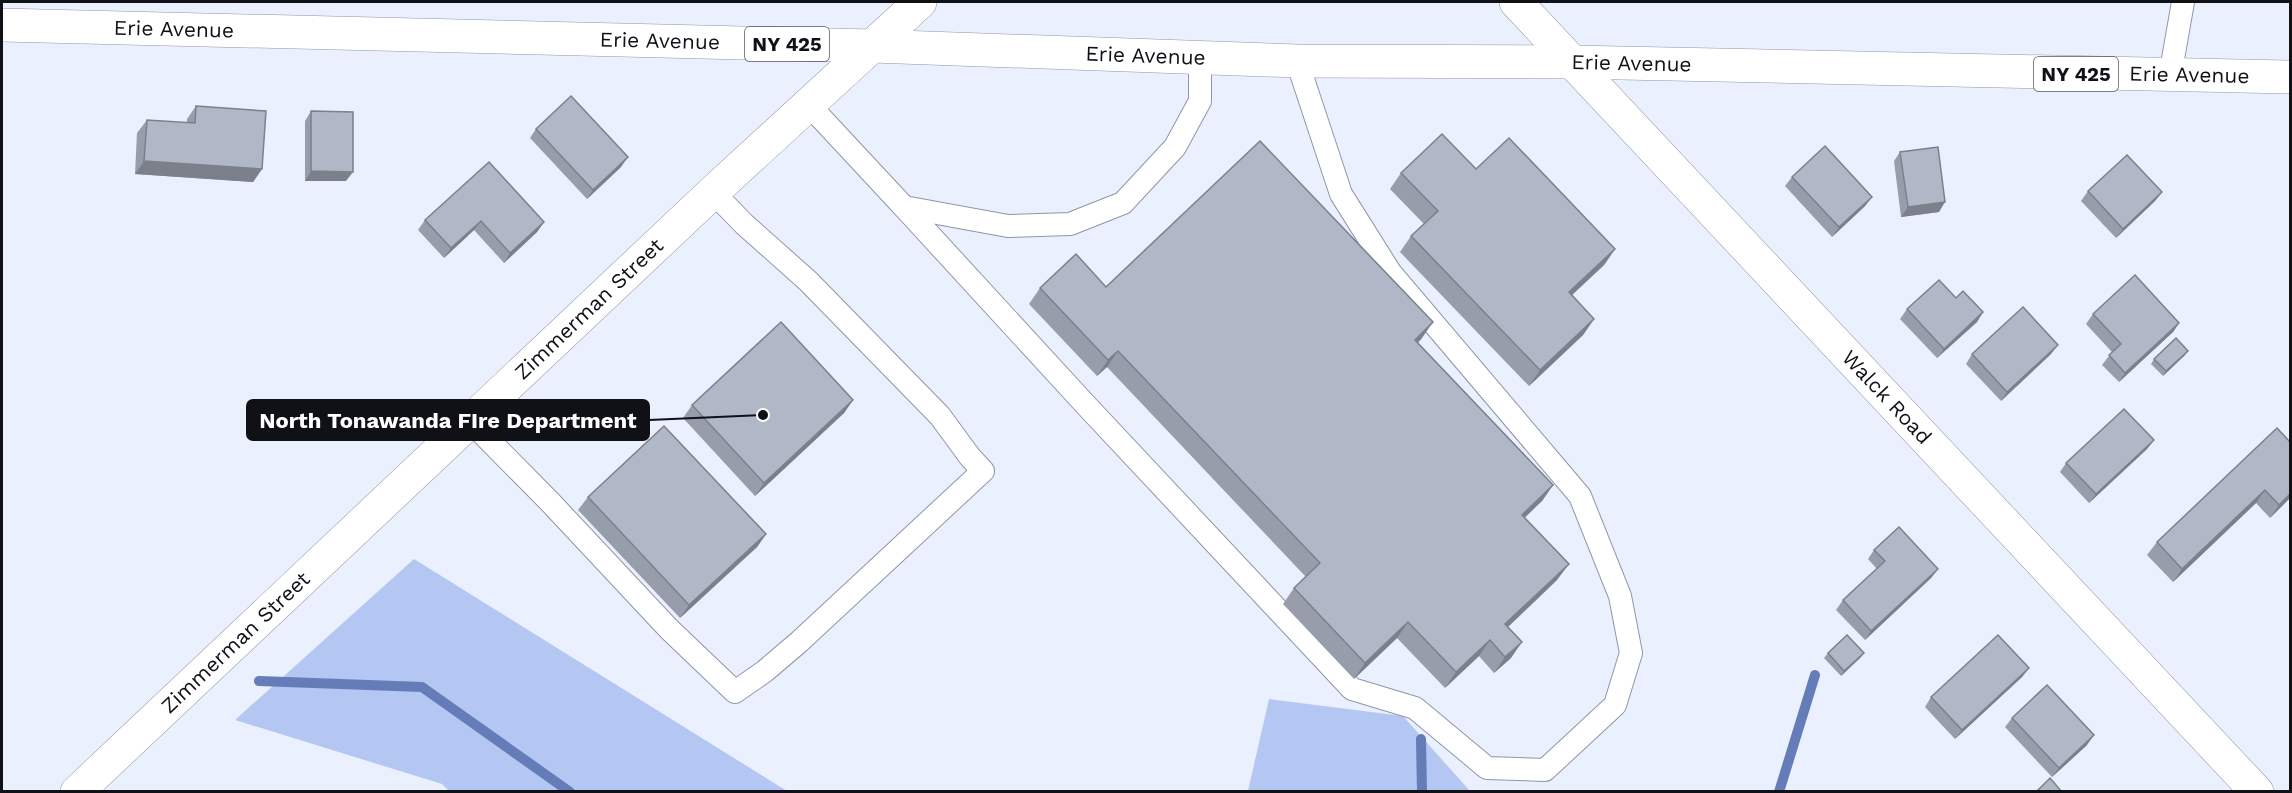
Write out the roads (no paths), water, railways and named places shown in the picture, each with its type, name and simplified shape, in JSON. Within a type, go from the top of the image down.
[{"type":"main road","name":"Zimmerman Street","points":[[77,792],[713,192],[920,2]]},
{"type":"main road","name":"Walck Road","points":[[1516,2],[2256,792]]},
{"type":"main road","name":"Erie Avenue","points":[[2,25],[872,46],[1297,62],[1572,62],[2290,77]]},
{"type":"lane","points":[[2170,76],[2183,2]]},
{"type":"lane","points":[[904,207],[1008,226],[1070,224],[1124,203],[1175,147],[1200,101],[1200,58]]},
{"type":"lane","points":[[809,105],[1084,403],[1352,688],[1415,708],[1487,768],[1545,770],[1615,705],[1631,653],[1620,596],[1580,496],[1390,272],[1341,194],[1297,62]]},
{"type":"lane","points":[[471,422],[551,503],[669,629],[735,692],[765,671],[823,621],[983,471],[940,416],[808,281],[744,224],[713,192]]},
{"type":"waterway","points":[[1779,792],[1815,675]]},
{"type":"waterway","points":[[259,681],[422,687],[570,792]]},
{"type":"waterway","points":[[1421,739],[1422,792]]},
{"type":"place","name":"North Tonawanda FIre Department","points":[[763,415]]}]
